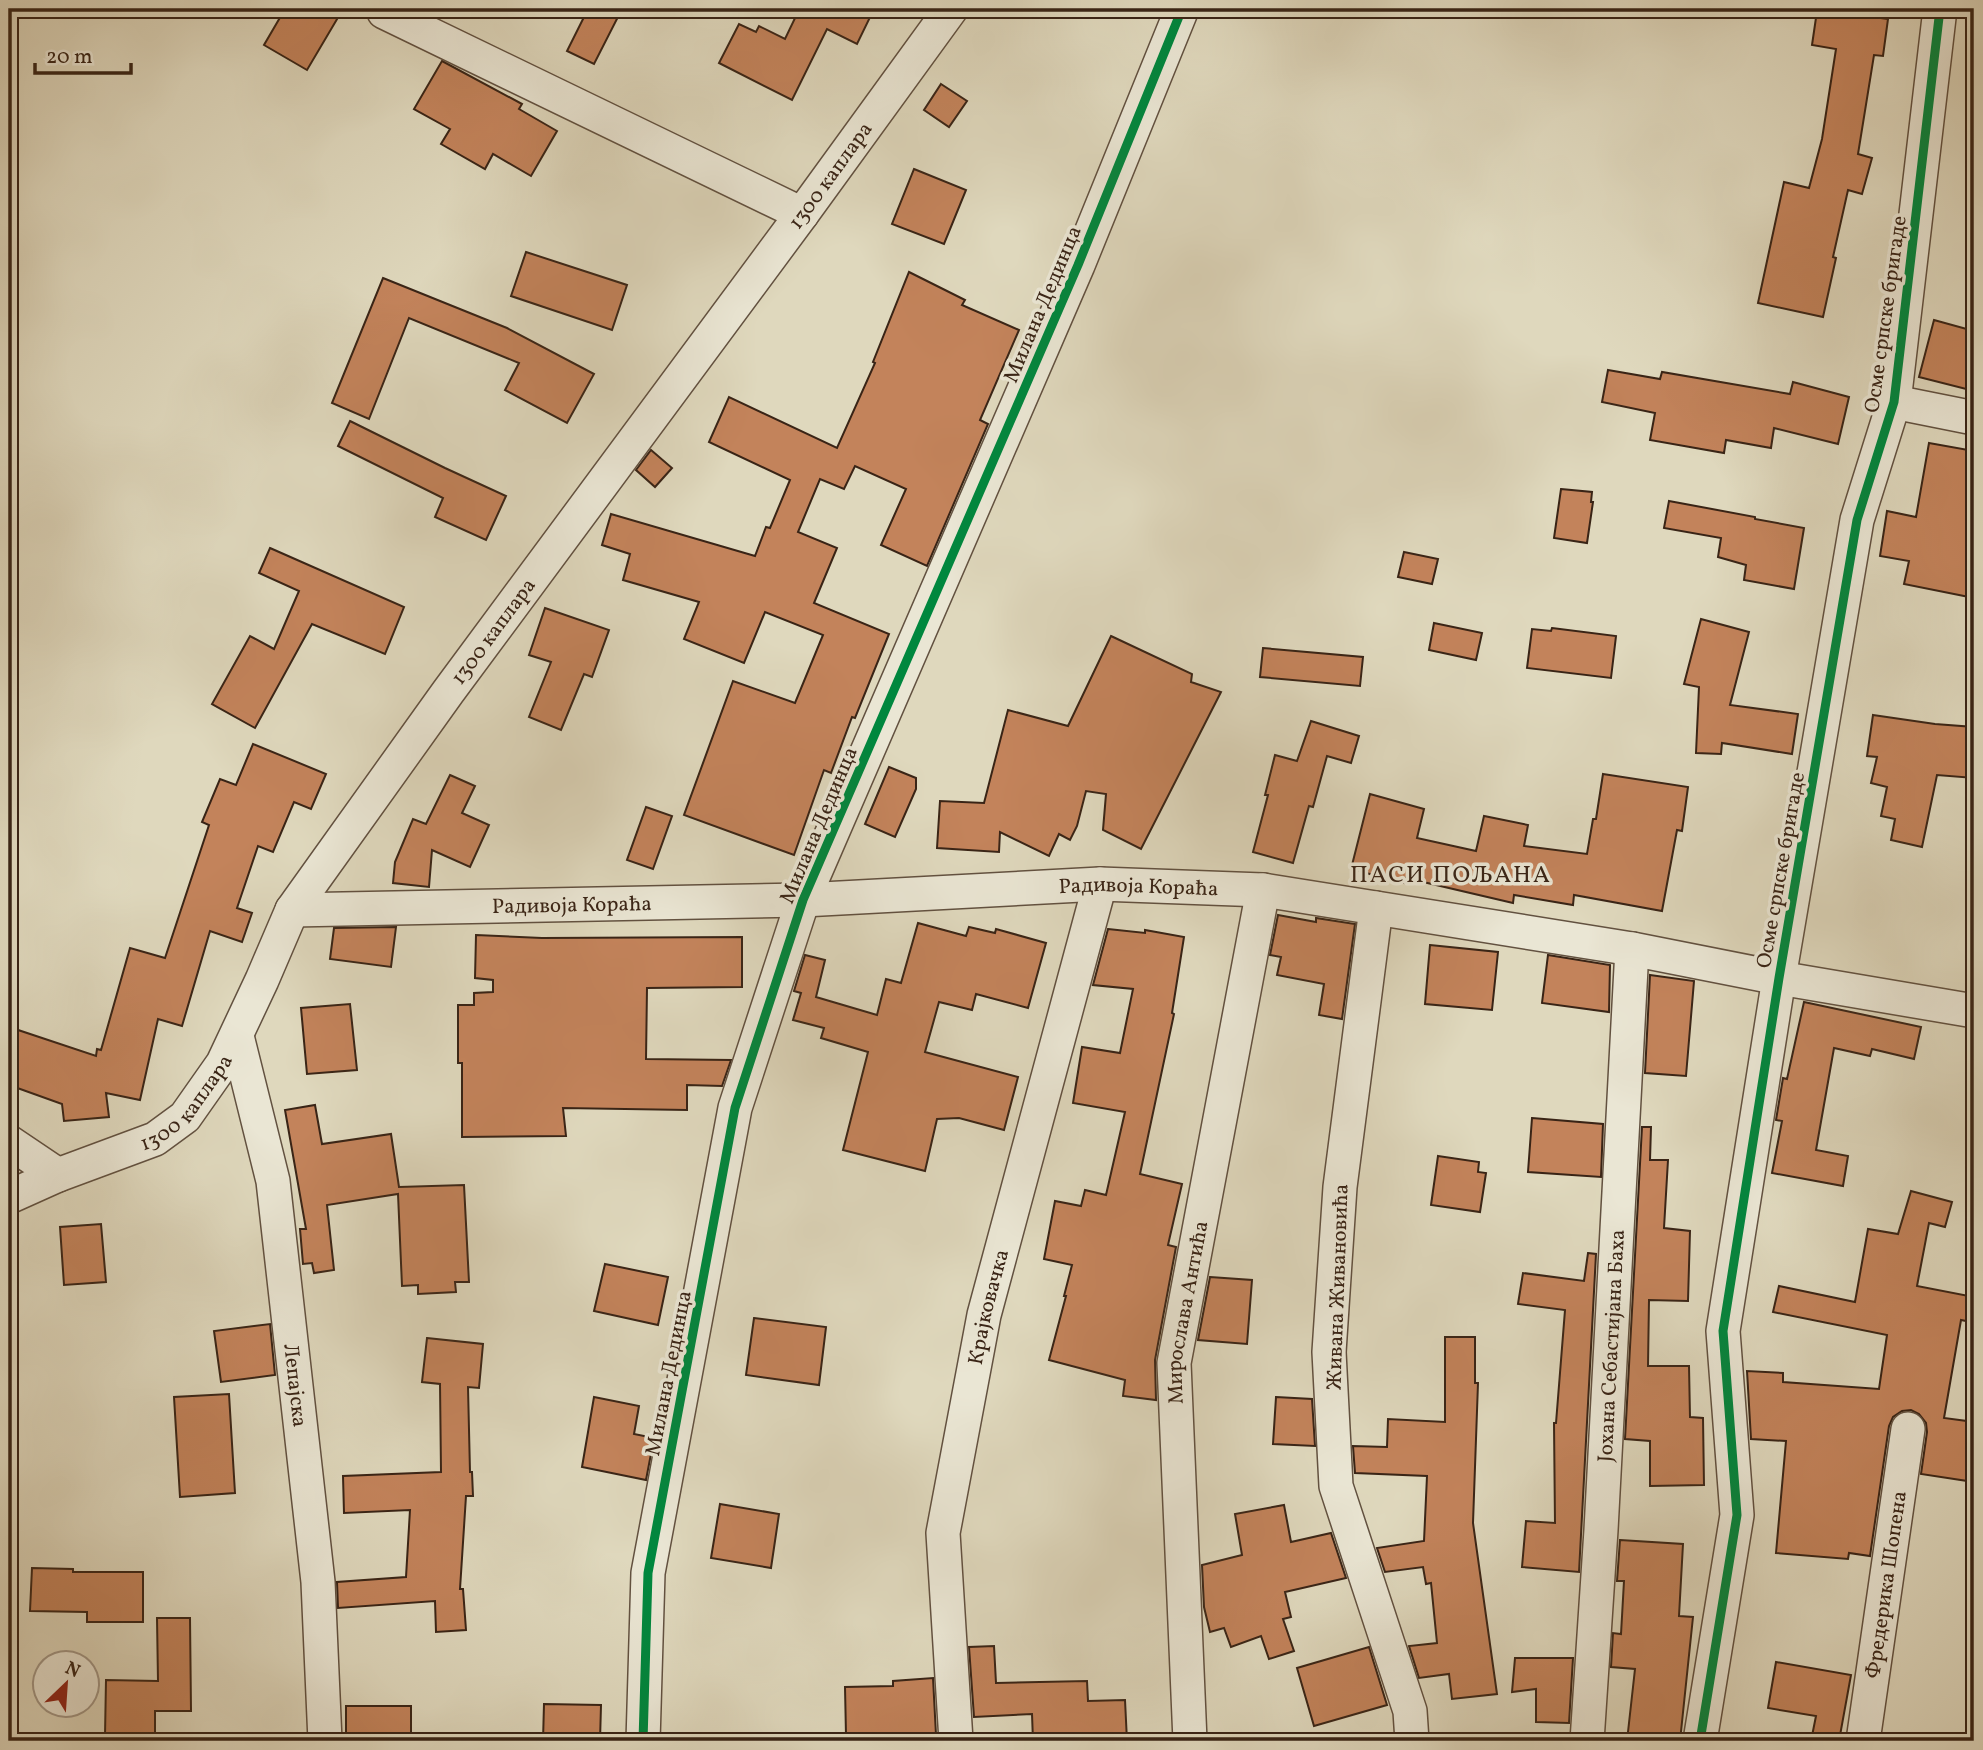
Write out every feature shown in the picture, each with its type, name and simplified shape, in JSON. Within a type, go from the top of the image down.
[{"type":"street","name":"1300 каплара","points":[[9,1197],[58,1175],[155,1139],[185,1116],[223,1063],[292,910],[448,692],[951,9]]},
{"type":"street","name":"Милана Дединца","points":[[643,1741],[648,1573],[735,1108],[803,900],[1078,265],[1182,9]]},
{"type":"street","name":"Осме српске бригаде","points":[[1700,1741],[1737,1515],[1723,1331],[1779,978],[1857,520],[1894,402],[1940,9]]},
{"type":"street","points":[[384,12],[802,214]]},
{"type":"street","points":[[1894,402],[1974,418]]},
{"type":"street","name":"Радивоја Кораћа","points":[[292,910],[803,900],[1100,884],[1263,890],[1632,949],[1779,978],[1974,1011]]},
{"type":"street","name":"Крајковачка","points":[[956,1741],[943,1532],[984,1315],[1100,884]]},
{"type":"street","name":"Мирослава Антића","points":[[1190,1741],[1174,1363],[1263,890]]},
{"type":"street","name":"Живана Живановића","points":[[1376,908],[1340,1187],[1330,1365],[1336,1486],[1410,1712],[1412,1741]]},
{"type":"street","name":"Јохана Себастијана Баха","points":[[1587,1741],[1632,949]]},
{"type":"street","name":"Лепајска","points":[[237,1036],[273,1181],[318,1582],[325,1741]]},
{"type":"street","points":[[9,1142],[58,1175]]},
{"type":"street","name":"Фредерика Шопена","points":[[1863,1741],[1908,1429]]},
{"type":"building","points":[[285,9],[343,9],[307,70],[264,45]]},
{"type":"building","points":[[588,9],[622,9],[594,64],[567,51]]},
{"type":"building","points":[[786,9],[874,9],[857,44],[827,29],[792,100],[719,63],[739,24],[756,32],[759,26],[785,39],[797,14]]},
{"type":"building","points":[[1817,11],[1888,19],[1883,56],[1874,55],[1858,154],[1872,158],[1862,194],[1848,190],[1823,317],[1758,303],[1784,182],[1809,188],[1822,139],[1836,49],[1812,45]]},
{"type":"building","points":[[442,61],[522,104],[519,109],[557,131],[531,176],[493,154],[485,169],[441,144],[450,129],[414,109]]},
{"type":"building","points":[[941,84],[967,101],[949,127],[924,110]]},
{"type":"building","points":[[914,169],[966,190],[944,244],[892,224]]},
{"type":"building","points":[[526,252],[627,285],[612,330],[511,296]]},
{"type":"building","points":[[909,272],[965,300],[962,305],[1019,330],[980,420],[988,424],[927,566],[881,545],[906,489],[855,466],[844,489],[820,479],[798,532],[837,548],[814,603],[889,634],[855,718],[852,717],[831,773],[824,770],[794,855],[684,815],[733,681],[795,703],[823,635],[765,612],[744,663],[684,639],[699,602],[623,580],[630,554],[602,545],[611,514],[755,556],[766,527],[770,528],[790,480],[709,442],[729,397],[837,448],[875,363],[873,362]]},
{"type":"building","points":[[383,278],[507,328],[594,374],[567,423],[505,390],[519,363],[409,318],[369,419],[332,403]]},
{"type":"building","points":[[1934,320],[1974,331],[1974,391],[1919,377]]},
{"type":"building","points":[[1608,370],[1660,379],[1662,372],[1790,394],[1793,382],[1849,397],[1838,444],[1774,428],[1771,448],[1726,440],[1724,453],[1650,440],[1655,413],[1602,402]]},
{"type":"building","points":[[350,421],[506,496],[486,540],[435,517],[443,498],[338,446]]},
{"type":"building","points":[[1929,443],[1974,451],[1974,598],[1904,584],[1909,561],[1880,556],[1887,511],[1916,517]]},
{"type":"building","points":[[651,450],[672,468],[655,487],[636,470]]},
{"type":"building","points":[[1561,489],[1592,492],[1587,543],[1554,538]]},
{"type":"building","points":[[1669,501],[1804,528],[1794,589],[1744,580],[1746,565],[1718,557],[1721,538],[1664,528]]},
{"type":"building","points":[[270,548],[404,607],[385,654],[312,624],[255,728],[212,704],[250,636],[274,649],[299,591],[259,573]]},
{"type":"building","points":[[1404,552],[1438,559],[1432,584],[1398,577]]},
{"type":"building","points":[[545,608],[609,630],[592,677],[584,674],[561,730],[529,717],[551,662],[529,655]]},
{"type":"building","points":[[1701,619],[1749,632],[1730,705],[1798,714],[1792,754],[1722,743],[1721,754],[1696,753],[1699,687],[1684,684]]},
{"type":"building","points":[[1434,623],[1482,633],[1476,660],[1429,650]]},
{"type":"building","points":[[1552,628],[1616,636],[1611,678],[1527,668],[1532,629],[1551,631]]},
{"type":"building","points":[[1111,636],[1192,674],[1191,682],[1221,692],[1141,849],[1103,830],[1106,794],[1086,791],[1077,826],[1070,840],[1059,834],[1049,856],[1000,832],[999,852],[937,848],[940,801],[984,803],[1008,710],[1068,726]]},
{"type":"building","points":[[1263,648],[1363,657],[1360,686],[1260,677]]},
{"type":"building","points":[[1873,715],[1974,727],[1974,778],[1937,775],[1922,847],[1891,840],[1895,819],[1881,816],[1887,787],[1871,783],[1877,757],[1867,756]]},
{"type":"building","points":[[1311,721],[1359,736],[1351,763],[1327,756],[1313,807],[1309,806],[1293,863],[1253,852],[1275,755],[1297,761]]},
{"type":"building","points":[[253,744],[326,774],[311,809],[294,802],[273,852],[258,846],[237,908],[252,913],[242,942],[210,931],[182,1026],[158,1019],[140,1100],[106,1093],[109,1117],[64,1121],[62,1104],[9,1085],[9,1027],[96,1056],[97,1049],[101,1050],[130,948],[165,958],[209,825],[202,822],[220,779],[236,785]]},
{"type":"building","points":[[889,767],[916,778],[916,789],[895,837],[865,824]]},
{"type":"building","points":[[1603,774],[1688,787],[1682,831],[1677,830],[1662,911],[1574,895],[1573,905],[1514,895],[1513,903],[1406,878],[1404,883],[1351,869],[1370,794],[1424,809],[1417,838],[1476,851],[1484,816],[1528,825],[1524,846],[1587,854]]},
{"type":"building","points":[[450,775],[475,786],[462,813],[489,825],[470,867],[432,850],[429,887],[393,883],[395,862],[413,819],[426,824]]},
{"type":"building","points":[[646,807],[672,816],[653,869],[627,860]]},
{"type":"building","points":[[1278,915],[1316,922],[1316,918],[1355,924],[1342,1019],[1319,1015],[1324,984],[1277,975],[1281,957],[1270,955]]},
{"type":"building","points":[[918,923],[966,936],[969,927],[995,933],[996,929],[1046,943],[1028,1008],[976,994],[972,1010],[939,1002],[925,1052],[1018,1077],[1004,1130],[959,1118],[937,1119],[925,1171],[843,1150],[868,1052],[821,1038],[824,1028],[793,1020],[801,993],[794,991],[805,955],[825,960],[816,997],[877,1015],[886,979],[901,983]]},
{"type":"building","points":[[396,927],[391,967],[330,959],[334,928]]},
{"type":"building","points":[[1108,929],[1145,933],[1145,930],[1184,937],[1172,1013],[1174,1014],[1140,1174],[1182,1184],[1168,1245],[1176,1247],[1155,1360],[1156,1400],[1123,1396],[1125,1380],[1049,1360],[1072,1265],[1044,1259],[1055,1201],[1081,1206],[1085,1190],[1106,1195],[1125,1112],[1073,1103],[1082,1047],[1120,1053],[1133,989],[1093,985]]},
{"type":"building","points":[[476,935],[542,938],[742,937],[742,987],[647,988],[646,1059],[731,1060],[722,1086],[687,1085],[687,1110],[563,1108],[566,1136],[462,1137],[462,1063],[458,1063],[458,1005],[474,1005],[474,993],[493,992],[493,980],[475,978]]},
{"type":"building","points":[[1430,945],[1498,952],[1492,1010],[1425,1004]]},
{"type":"building","points":[[1548,955],[1610,965],[1609,1012],[1542,1003]]},
{"type":"building","points":[[1650,975],[1694,981],[1686,1076],[1645,1073]]},
{"type":"building","points":[[1804,1002],[1921,1027],[1914,1059],[1872,1049],[1870,1056],[1834,1048],[1816,1150],[1848,1156],[1843,1186],[1772,1173],[1782,1121],[1776,1120],[1783,1078],[1787,1079]]},
{"type":"building","points":[[350,1004],[357,1070],[307,1074],[301,1008]]},
{"type":"building","points":[[315,1105],[322,1144],[391,1134],[399,1187],[464,1185],[469,1282],[455,1282],[456,1292],[418,1294],[418,1285],[402,1286],[398,1194],[327,1205],[334,1270],[314,1273],[312,1263],[303,1264],[300,1229],[306,1229],[285,1110]]},
{"type":"building","points":[[1532,1118],[1603,1124],[1601,1177],[1528,1172]]},
{"type":"building","points":[[1642,1127],[1651,1127],[1650,1160],[1668,1160],[1664,1228],[1690,1231],[1688,1301],[1649,1300],[1648,1366],[1689,1366],[1690,1417],[1703,1418],[1704,1485],[1650,1486],[1650,1441],[1625,1439]]},
{"type":"building","points":[[1438,1156],[1479,1162],[1478,1172],[1486,1173],[1480,1212],[1431,1205]]},
{"type":"building","points":[[1911,1191],[1952,1202],[1945,1227],[1929,1223],[1917,1286],[1974,1297],[1971,1322],[1961,1320],[1944,1418],[1974,1422],[1974,1482],[1921,1474],[1926,1423],[1919,1414],[1911,1410],[1902,1411],[1893,1417],[1889,1426],[1870,1556],[1849,1553],[1848,1559],[1776,1553],[1786,1441],[1751,1439],[1747,1371],[1783,1373],[1783,1382],[1879,1389],[1887,1335],[1773,1312],[1779,1286],[1855,1302],[1868,1229],[1898,1234]]},
{"type":"building","points":[[101,1224],[106,1282],[64,1285],[60,1227]]},
{"type":"building","points":[[1588,1253],[1596,1254],[1579,1572],[1522,1567],[1526,1521],[1555,1523],[1554,1423],[1565,1310],[1518,1304],[1523,1273],[1584,1281]]},
{"type":"building","points":[[605,1264],[668,1277],[658,1325],[594,1311]]},
{"type":"building","points":[[1210,1277],[1252,1280],[1247,1344],[1198,1340]]},
{"type":"building","points":[[754,1318],[826,1327],[819,1385],[746,1375]]},
{"type":"building","points":[[270,1324],[275,1375],[221,1382],[214,1331]]},
{"type":"building","points":[[1445,1337],[1475,1337],[1475,1383],[1478,1383],[1473,1523],[1497,1694],[1452,1699],[1449,1674],[1419,1678],[1409,1646],[1437,1643],[1431,1583],[1426,1584],[1423,1567],[1385,1572],[1377,1548],[1424,1541],[1427,1476],[1355,1473],[1353,1446],[1387,1447],[1388,1419],[1445,1422]]},
{"type":"building","points":[[427,1338],[483,1344],[479,1388],[468,1387],[473,1496],[466,1496],[460,1589],[463,1589],[466,1630],[436,1632],[435,1601],[338,1608],[337,1582],[406,1577],[410,1510],[344,1513],[343,1476],[441,1472],[440,1384],[422,1382]]},
{"type":"building","points":[[229,1394],[235,1493],[180,1497],[174,1397]]},
{"type":"building","points":[[594,1397],[639,1406],[634,1434],[654,1438],[646,1480],[582,1467]]},
{"type":"building","points":[[1276,1397],[1312,1399],[1315,1446],[1273,1444]]},
{"type":"building","points":[[720,1504],[779,1514],[771,1568],[711,1558]]},
{"type":"building","points":[[1284,1505],[1291,1542],[1331,1533],[1346,1578],[1285,1592],[1291,1617],[1283,1619],[1294,1651],[1269,1659],[1261,1636],[1231,1647],[1224,1628],[1210,1632],[1204,1607],[1202,1565],[1242,1555],[1235,1514]]},
{"type":"building","points":[[1620,1540],[1683,1544],[1679,1616],[1693,1617],[1680,1741],[1627,1741],[1635,1669],[1611,1667],[1613,1633],[1621,1634],[1624,1581],[1617,1581]]},
{"type":"building","points":[[32,1568],[73,1569],[73,1572],[143,1572],[143,1622],[87,1622],[87,1612],[30,1611]]},
{"type":"building","points":[[157,1618],[190,1618],[191,1711],[155,1711],[155,1737],[105,1736],[106,1680],[158,1681]]},
{"type":"building","points":[[994,1646],[996,1683],[1087,1681],[1088,1701],[1125,1700],[1127,1741],[1033,1741],[1032,1714],[974,1717],[969,1647]]},
{"type":"building","points":[[1369,1647],[1387,1705],[1314,1726],[1297,1668]]},
{"type":"building","points":[[1515,1658],[1573,1658],[1569,1723],[1536,1722],[1536,1689],[1512,1692]]},
{"type":"building","points":[[1776,1662],[1851,1675],[1839,1741],[1811,1741],[1816,1716],[1768,1708]]},
{"type":"building","points":[[933,1678],[936,1735],[846,1735],[845,1687],[893,1686],[893,1681]]},
{"type":"building","points":[[544,1704],[601,1705],[600,1741],[543,1741]]},
{"type":"building","points":[[346,1706],[411,1706],[411,1737],[346,1737]]},
{"type":"cycle path","points":[[643,1741],[648,1573],[735,1108],[803,900],[1078,265],[1182,9]]},
{"type":"cycle path","points":[[1700,1741],[1737,1515],[1723,1331],[1779,978],[1857,520],[1894,402],[1940,9]]},
{"type":"district","name":"ПАСИ ПОЉАНА","points":[[1451,874]]}]
